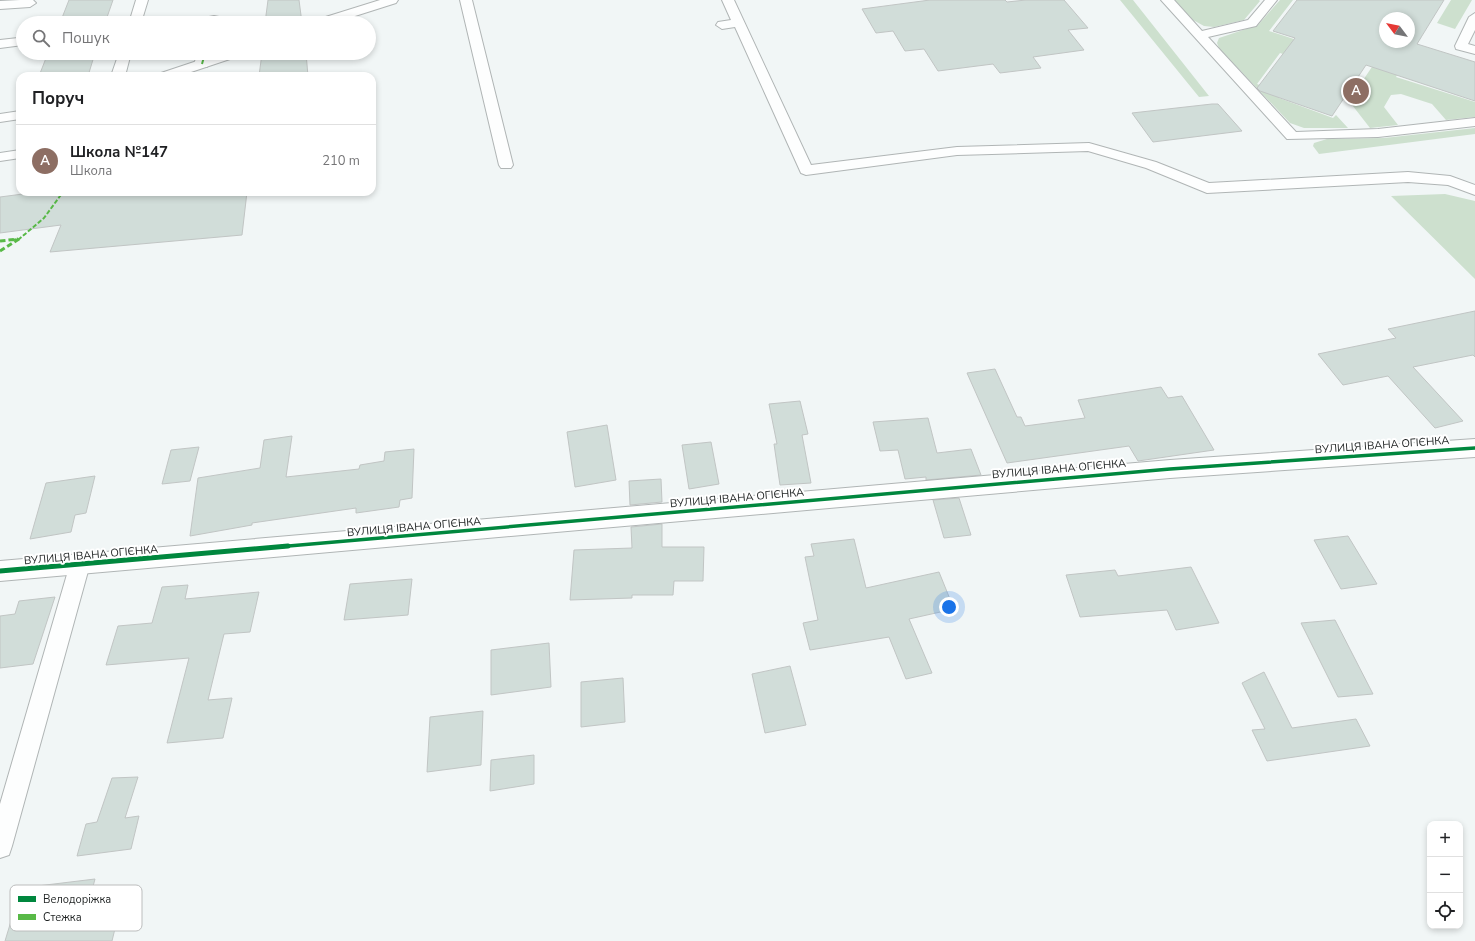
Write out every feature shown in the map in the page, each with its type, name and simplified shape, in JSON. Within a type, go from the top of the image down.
[{"type":"street","name":"ВУЛИЦЯ ІВАНА ОГІЄНКА","points":[[0,571],[1170,468],[1475,448]]},
{"type":"lane","points":[[137,16],[142,0]]},
{"type":"lane","points":[[330,16],[336,12],[392,0]]},
{"type":"lane","points":[[466,0],[506,165]]},
{"type":"lane","points":[[728,0],[806,170],[957,151],[1089,147],[1151,165],[1207,188],[1408,177],[1450,181],[1475,190]]},
{"type":"lane","points":[[1166,0],[1292,136],[1378,133],[1475,122]]},
{"type":"lane","points":[[1200,35],[1252,23],[1271,0]]},
{"type":"lane","points":[[0,5],[30,3]]},
{"type":"lane","points":[[1475,17],[1461,46],[1475,50]]},
{"type":"lane","points":[[722,25],[739,23]]},
{"type":"lane","points":[[0,44],[16,42]]},
{"type":"lane","points":[[119,72],[123,60]]},
{"type":"lane","points":[[174,72],[199,60]]},
{"type":"lane","points":[[0,118],[16,116]]},
{"type":"lane","points":[[0,157],[16,155]]},
{"type":"lane","points":[[0,846],[80,564]]},
{"type":"green space","points":[[1120,0],[1133,0],[1209,96],[1199,97]]},
{"type":"green space","points":[[1174,0],[1260,1],[1244,20],[1214,27],[1204,26],[1193,20]]},
{"type":"green space","points":[[1280,0],[1293,0],[1269,31],[1303,42],[1292,57],[1280,53],[1257,84],[1282,93],[1279,98],[1333,118],[1336,115],[1348,128],[1304,128],[1290,123],[1219,48],[1217,43],[1219,38],[1258,25]]},
{"type":"green space","points":[[1451,0],[1472,0],[1455,29],[1437,23]]},
{"type":"green space","points":[[1382,52],[1405,60],[1396,77],[1475,102],[1475,117],[1446,120],[1432,104],[1401,94],[1391,95],[1384,107],[1398,125],[1370,128],[1349,101]]},
{"type":"green space","points":[[1475,128],[1475,134],[1319,154],[1313,146],[1314,143],[1327,139],[1384,138]]},
{"type":"green space","points":[[1445,194],[1475,201],[1475,279],[1391,196]]},
{"type":"building","points":[[69,0],[113,0],[107,16],[63,16]]},
{"type":"building","points":[[268,0],[299,0],[301,16],[266,16]]},
{"type":"building","points":[[930,0],[1005,0],[1007,2],[1026,0],[1064,0],[1088,28],[1068,30],[1084,50],[1033,57],[1041,68],[1000,73],[993,64],[938,71],[924,49],[905,51],[893,31],[876,33],[862,9]]},
{"type":"building","points":[[1297,0],[1444,0],[1417,44],[1475,62],[1475,101],[1366,65],[1332,116],[1260,91],[1257,88],[1295,38],[1273,31]]},
{"type":"building","points":[[45,60],[93,60],[89,72],[41,72]]},
{"type":"building","points":[[261,60],[307,60],[308,72],[260,72]]},
{"type":"building","points":[[1218,104],[1242,131],[1153,142],[1132,113]]},
{"type":"building","points":[[16,195],[247,196],[242,235],[50,252],[61,225],[0,233],[0,197]]},
{"type":"building","points":[[1475,311],[1475,357],[1473,355],[1413,367],[1463,421],[1435,428],[1388,376],[1343,385],[1318,354],[1396,338],[1388,329]]},
{"type":"building","points":[[995,369],[1017,417],[1021,417],[1025,426],[1085,418],[1078,400],[1161,387],[1168,398],[1182,396],[1214,450],[1138,461],[1129,446],[1007,463],[967,373]]},
{"type":"building","points":[[800,401],[808,434],[802,435],[811,483],[780,485],[774,444],[777,444],[769,404]]},
{"type":"building","points":[[928,418],[937,453],[971,449],[981,475],[926,480],[926,477],[905,479],[898,450],[880,451],[873,422]]},
{"type":"building","points":[[607,425],[616,480],[575,487],[567,432]]},
{"type":"building","points":[[292,436],[286,477],[359,469],[360,465],[384,461],[385,452],[414,449],[412,498],[400,500],[399,507],[356,513],[356,508],[252,523],[252,525],[190,536],[198,478],[260,468],[264,440]]},
{"type":"building","points":[[711,442],[719,484],[689,489],[682,445]]},
{"type":"building","points":[[199,447],[190,481],[162,484],[171,450]]},
{"type":"building","points":[[95,476],[86,513],[75,515],[71,532],[30,539],[46,483]]},
{"type":"building","points":[[661,479],[662,502],[630,505],[629,481]]},
{"type":"building","points":[[959,498],[971,535],[944,538],[933,500]]},
{"type":"building","points":[[662,524],[662,547],[704,547],[703,581],[674,581],[673,595],[632,595],[632,598],[570,600],[574,550],[632,548],[631,527]]},
{"type":"building","points":[[1348,536],[1377,584],[1341,589],[1314,540]]},
{"type":"building","points":[[854,539],[866,588],[939,572],[954,609],[909,619],[932,673],[906,679],[889,637],[810,650],[803,623],[818,620],[805,557],[814,556],[811,544]]},
{"type":"building","points":[[1191,567],[1219,623],[1176,630],[1167,610],[1080,617],[1066,575],[1115,570],[1118,576]]},
{"type":"building","points":[[412,579],[408,615],[344,620],[350,584]]},
{"type":"building","points":[[188,585],[185,599],[259,592],[250,632],[224,634],[208,700],[232,698],[223,738],[167,743],[189,658],[106,665],[118,626],[152,623],[162,587]]},
{"type":"building","points":[[55,597],[33,664],[0,668],[0,616],[15,614],[19,601]]},
{"type":"building","points":[[1335,620],[1373,694],[1338,697],[1301,623]]},
{"type":"building","points":[[549,643],[551,687],[491,695],[491,650]]},
{"type":"building","points":[[790,666],[806,725],[765,733],[752,674]]},
{"type":"building","points":[[1264,672],[1292,728],[1356,719],[1370,746],[1267,761],[1252,730],[1265,729],[1242,683]]},
{"type":"building","points":[[623,678],[625,722],[581,727],[581,682]]},
{"type":"building","points":[[483,711],[481,765],[427,772],[430,717]]},
{"type":"building","points":[[534,755],[534,784],[490,791],[491,760]]},
{"type":"building","points":[[138,777],[125,818],[139,816],[131,849],[77,856],[86,824],[97,822],[112,778]]},
{"type":"building","points":[[95,879],[93,885],[46,885]]},
{"type":"building","points":[[10,924],[10,931],[114,931],[112,941],[5,941]]},
{"type":"marked path","points":[[202,64],[203,60]]},
{"type":"marked path","points":[[0,251],[36,226],[51,210],[61,196]]},
{"type":"marked path","points":[[0,241],[18,239]]},
{"type":"cycle path","points":[[0,571],[1170,469],[1475,448]]},
{"type":"place","name":"Школа №147","points":[[1356,91]]}]
